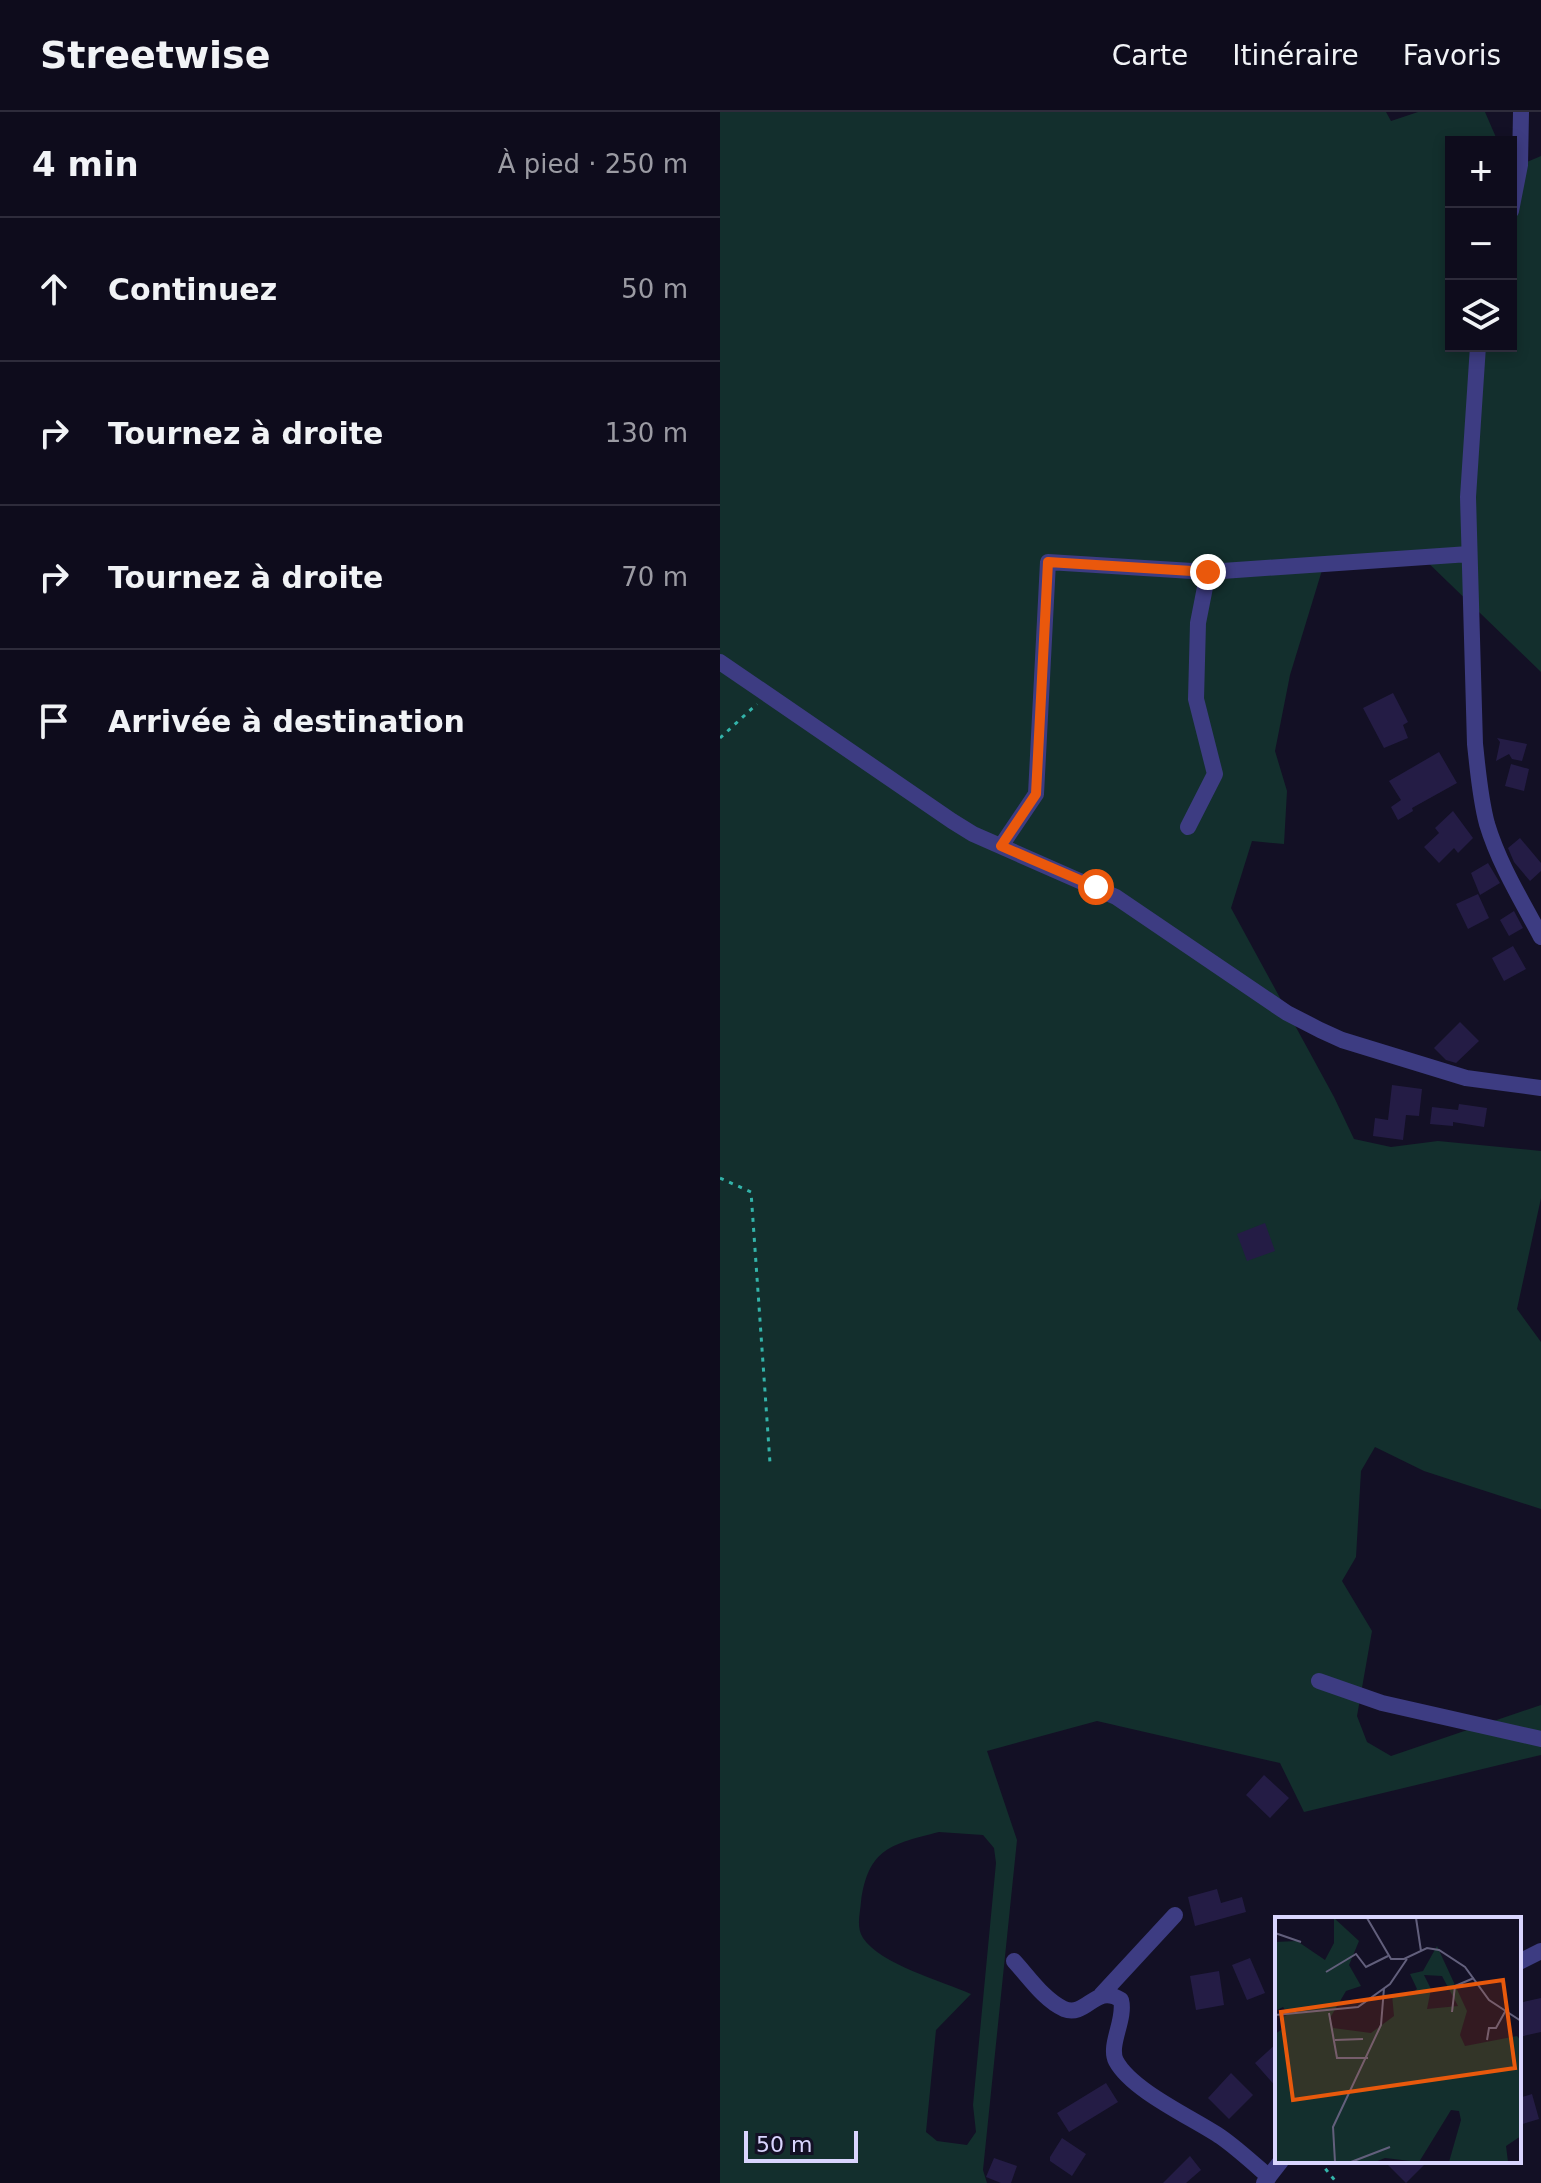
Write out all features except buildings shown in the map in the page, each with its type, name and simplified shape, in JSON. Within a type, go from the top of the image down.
[{"type":"street","points":[[1512,208],[1520,165],[1521,112]]},
{"type":"street","points":[[1478,352],[1468,497],[1475,744],[1479,784],[1496,848],[1541,937]]},
{"type":"street","points":[[1001,846],[1036,794],[1048,562],[1208,572],[1469,554]]},
{"type":"street","points":[[1188,827],[1215,774],[1196,699],[1198,623],[1208,572]]},
{"type":"street","points":[[720,662],[973,834],[1116,897],[1287,1013],[1342,1040],[1466,1078],[1541,1088]]},
{"type":"street","points":[[1319,1681],[1382,1703],[1541,1739]]},
{"type":"street","points":[[1014,1961],[1049,2000],[1065,2010],[1082,2007],[1101,1995],[1175,1915]]},
{"type":"street","points":[[1521,1961],[1541,1951]]},
{"type":"street","points":[[1101,1995],[1115,1996],[1123,2005],[1114,2049],[1116,2061],[1143,2089],[1220,2136],[1266,2180],[1279,2163]]},
{"type":"path","points":[[720,738],[766,696]]},
{"type":"path","points":[[720,1178],[751,1192],[770,1463]]},
{"type":"path","points":[[1321,2163],[1337,2183]]},
{"type":"green space","points":[[720,112],[1386,112],[1391,121],[1418,112],[1485,112],[1495,136],[1445,136],[1445,352],[1517,352],[1517,168],[1541,156],[1541,672],[1418,553],[1323,567],[1290,675],[1275,751],[1287,791],[1284,844],[1252,841],[1231,908],[1354,1139],[1391,1147],[1438,1141],[1541,1151],[1541,1198],[1517,1309],[1541,1342],[1541,1509],[1424,1471],[1375,1447],[1361,1471],[1356,1557],[1342,1581],[1372,1631],[1357,1716],[1367,1742],[1391,1756],[1541,1705],[1541,1755],[1304,1812],[1280,1763],[1097,1721],[987,1751],[1017,1840],[983,2170],[987,2183],[720,2183]],"holes":[[[939,1832],[983,1835],[994,1848],[996,1863],[973,2105],[976,2132],[967,2145],[937,2141],[926,2132],[936,2030],[971,1994],[897,1964],[871,1947],[860,1929],[864,1884],[876,1859],[908,1840]]]},
{"type":"route","points":[[1096,887],[1001,846],[1036,794],[1048,562],[1208,572]]}]
